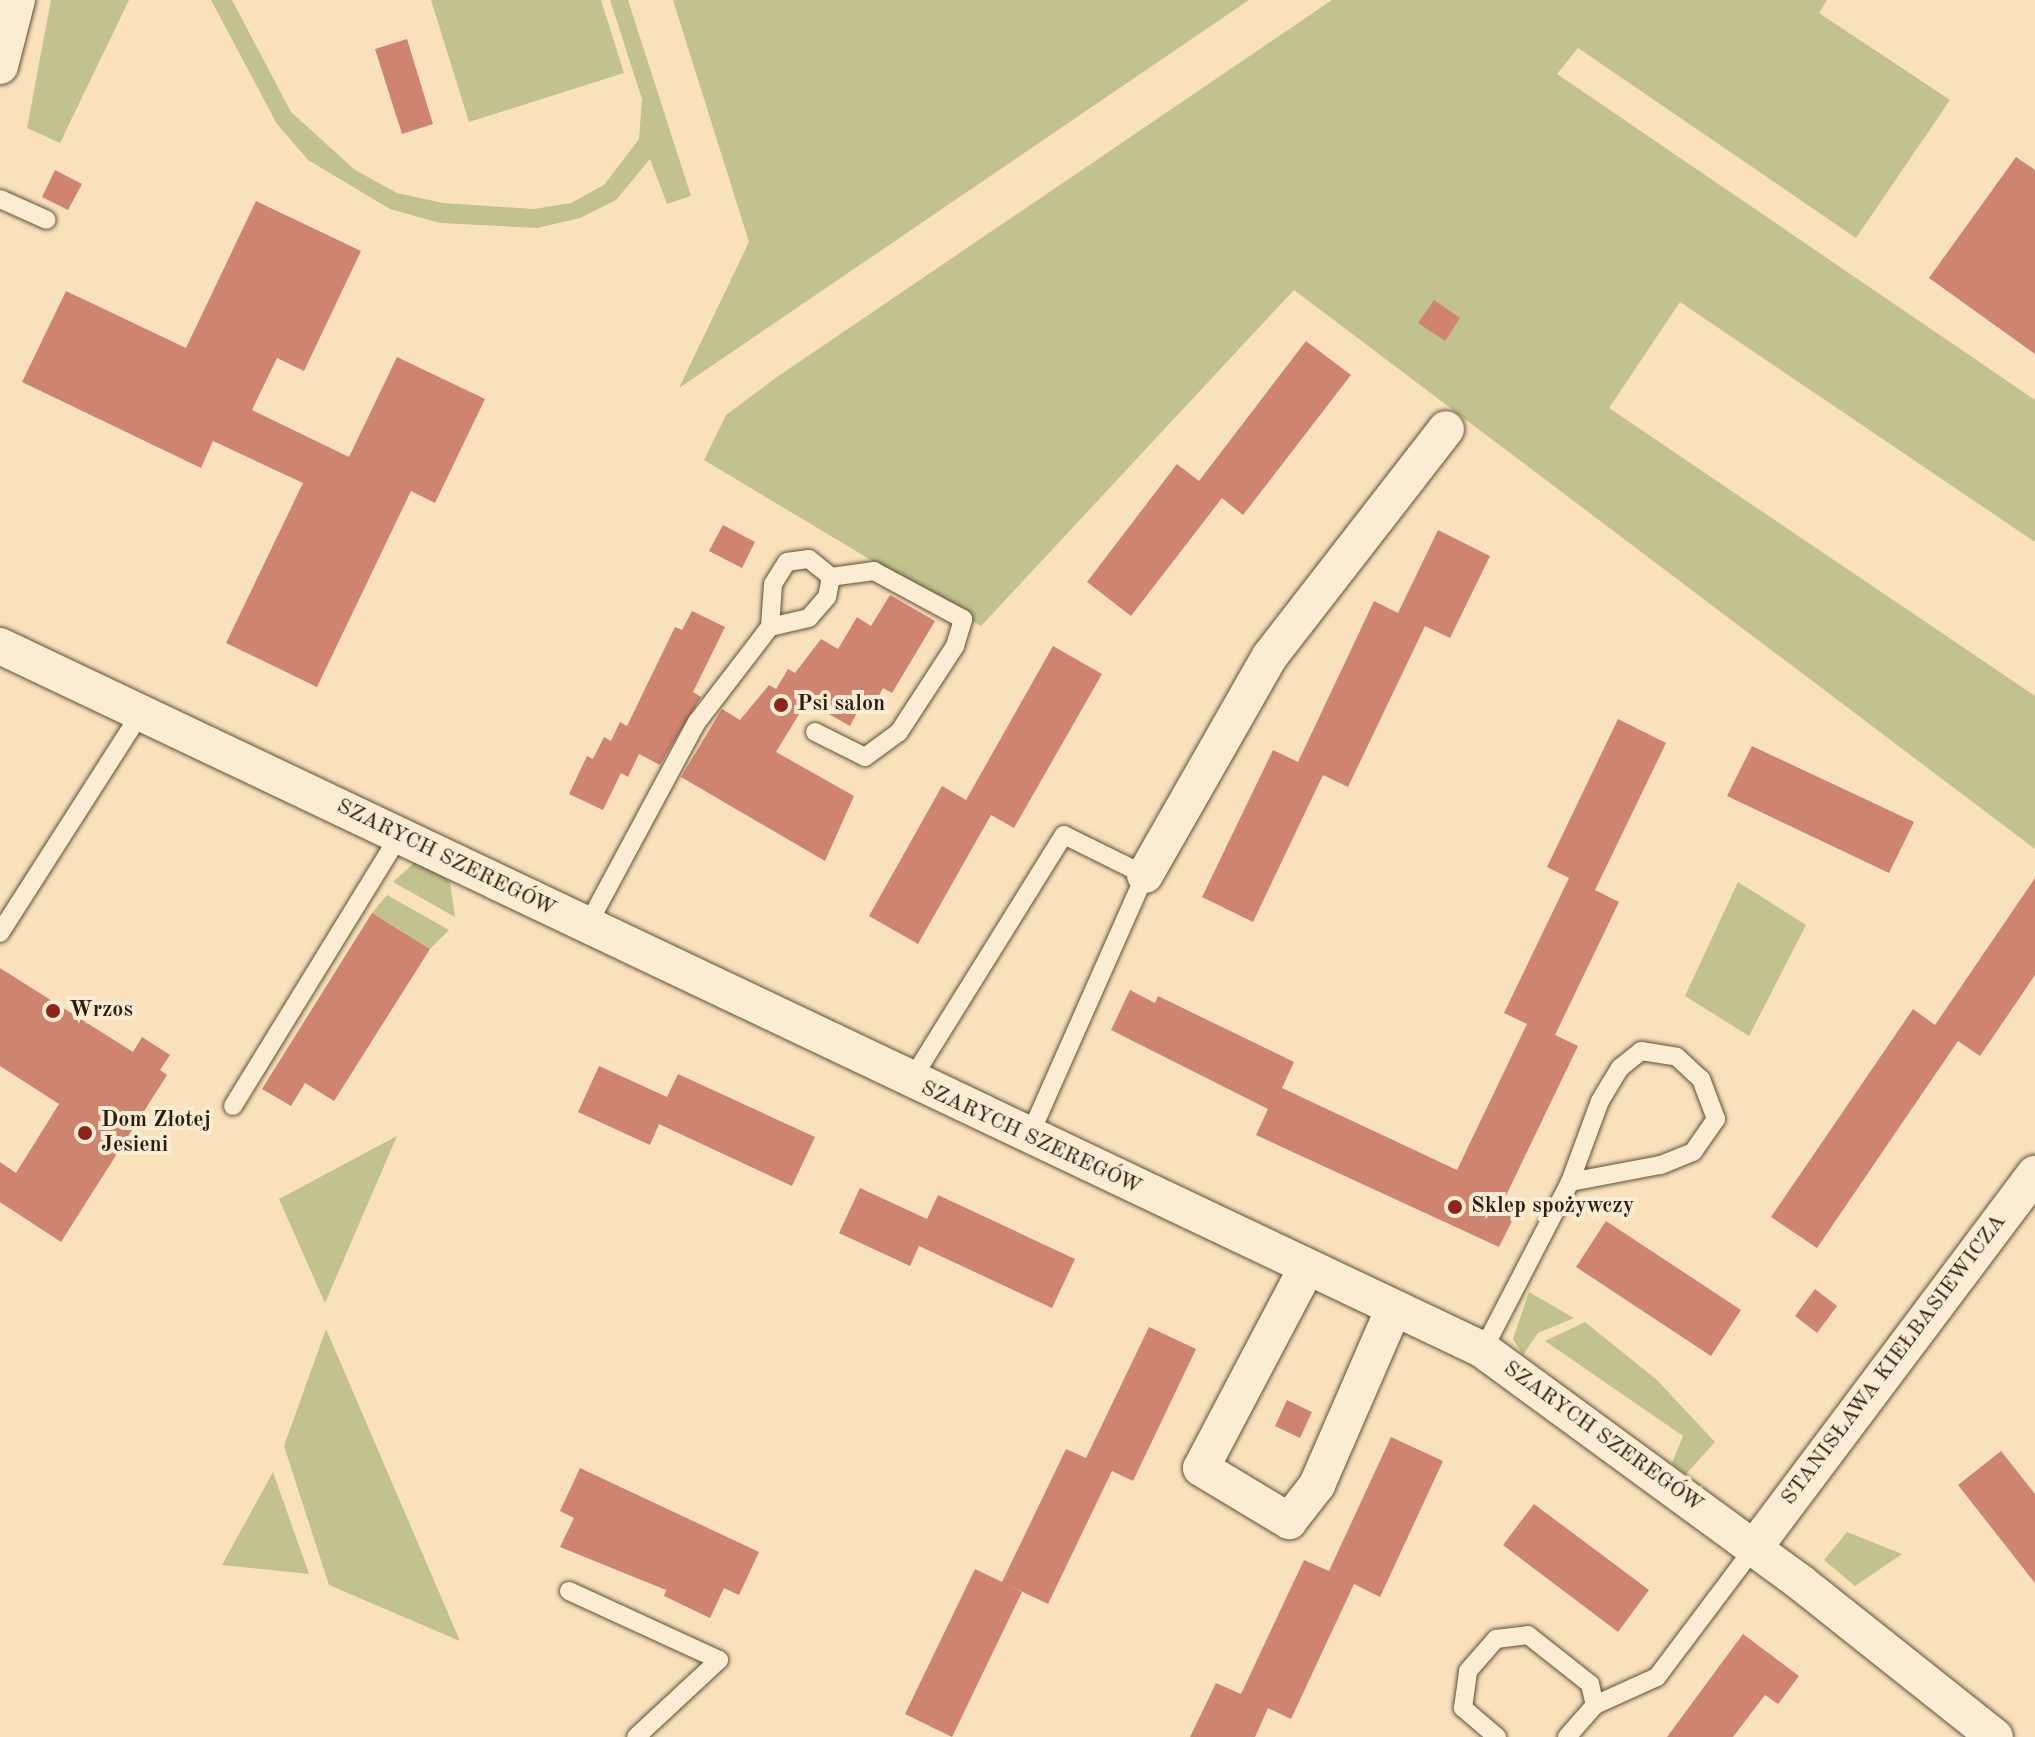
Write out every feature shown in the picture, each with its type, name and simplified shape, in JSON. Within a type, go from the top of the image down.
[{"type":"street","points":[[0,66],[17,0]]},
{"type":"street","points":[[1145,875],[1270,656],[1446,429]]},
{"type":"street","name":"SZARYCH SZEREGÓW","points":[[0,646],[910,1082],[1483,1350],[1754,1548],[1995,1737]]},
{"type":"street","name":"STANISŁAWA KIEŁBASIEWICZA","points":[[1754,1548],[2035,1174]]},
{"type":"street","points":[[1306,1269],[1201,1468],[1289,1521],[1317,1485],[1393,1310]]},
{"type":"lane","points":[[0,199],[47,220]]},
{"type":"lane","points":[[587,926],[697,722],[770,627],[773,584],[787,562],[809,559],[831,577],[874,571],[963,619],[955,646],[899,732],[865,757],[815,732]]},
{"type":"lane","points":[[770,627],[809,618],[827,597],[831,577]]},
{"type":"lane","points":[[0,933],[140,714]]},
{"type":"lane","points":[[910,1082],[1064,835],[1145,875],[1029,1137]]},
{"type":"lane","points":[[233,1106],[399,836]]},
{"type":"lane","points":[[1483,1350],[1570,1182],[1600,1101],[1620,1068],[1641,1051],[1677,1057],[1701,1079],[1716,1119],[1693,1152],[1660,1165],[1570,1182]]},
{"type":"lane","points":[[1567,1737],[1595,1705],[1657,1677],[1754,1548]]},
{"type":"lane","points":[[569,1591],[719,1660],[636,1737]]},
{"type":"lane","points":[[1497,1737],[1463,1708],[1468,1671],[1496,1639],[1528,1635],[1590,1684],[1595,1705]]},
{"type":"green space","points":[[51,0],[129,0],[60,143],[27,128]]},
{"type":"green space","points":[[211,0],[232,0],[291,112],[355,170],[397,193],[443,203],[534,209],[571,203],[604,185],[639,139],[642,99],[610,0],[628,0],[691,196],[667,204],[650,159],[616,200],[580,218],[537,228],[440,223],[390,209],[308,160],[277,124]]},
{"type":"green space","points":[[431,0],[601,0],[624,73],[469,122]]},
{"type":"green space","points":[[673,0],[1249,0],[679,388],[749,242]]},
{"type":"green space","points":[[1332,0],[1827,0],[1819,13],[1950,100],[1856,238],[1578,48],[1557,74],[2035,400],[2035,542],[1680,302],[1609,408],[2035,696],[2035,849],[1294,290],[981,626],[704,460],[726,415],[777,377]]},
{"type":"green space","points":[[414,863],[426,863],[450,882],[455,917],[393,882]]},
{"type":"green space","points":[[1738,882],[1806,925],[1749,1036],[1685,996]]},
{"type":"green space","points":[[387,895],[449,930],[430,949],[372,913]]},
{"type":"green space","points":[[397,1136],[325,1303],[279,1199]]},
{"type":"green space","points":[[1529,1292],[1574,1318],[1538,1333],[1523,1355],[1513,1339]]},
{"type":"green space","points":[[1585,1322],[1657,1380],[1715,1442],[1686,1474],[1672,1463],[1683,1436],[1545,1341]]},
{"type":"green space","points":[[326,1329],[460,1641],[329,1585],[284,1446]]},
{"type":"green space","points":[[273,1472],[309,1574],[222,1565]]},
{"type":"green space","points":[[1847,1532],[1902,1554],[1855,1586],[1824,1560]]},
{"type":"building","points":[[407,39],[433,124],[402,134],[375,49]]},
{"type":"building","points":[[2016,157],[2035,170],[2035,354],[1929,278]]},
{"type":"building","points":[[55,170],[82,184],[68,210],[42,197]]},
{"type":"building","points":[[256,201],[361,251],[304,371],[277,358],[252,410],[349,457],[397,357],[485,399],[435,503],[411,491],[317,687],[226,643],[303,483],[213,441],[201,468],[22,382],[66,291],[186,348]]},
{"type":"building","points":[[1434,300],[1460,318],[1445,341],[1418,323]]},
{"type":"building","points":[[1306,341],[1351,375],[1243,515],[1222,498],[1131,616],[1087,582],[1177,464],[1199,481]]},
{"type":"building","points":[[723,525],[755,542],[742,568],[709,551]]},
{"type":"building","points":[[1438,530],[1490,556],[1450,638],[1425,626],[1348,787],[1323,775],[1253,922],[1202,897],[1273,750],[1298,762],[1374,601],[1398,613]]},
{"type":"building","points":[[890,595],[935,621],[892,693],[883,688],[875,703],[865,697],[850,726],[813,705],[804,706],[776,752],[854,796],[825,861],[681,777],[722,709],[740,720],[769,685],[776,689],[788,669],[795,673],[821,639],[838,649],[857,617],[871,626]]},
{"type":"building","points":[[692,611],[725,627],[693,692],[701,697],[660,765],[639,754],[628,777],[621,773],[603,810],[569,794],[587,756],[593,759],[604,737],[611,741],[620,722],[627,726],[675,627],[682,630]]},
{"type":"building","points":[[1053,646],[1102,674],[1014,828],[991,815],[918,944],[869,916],[942,786],[966,800]]},
{"type":"building","points":[[1618,719],[1666,743],[1595,890],[1619,902],[1555,1035],[1578,1046],[1499,1210],[1514,1217],[1499,1247],[1256,1135],[1268,1109],[1111,1030],[1130,990],[1155,1003],[1158,996],[1294,1062],[1282,1088],[1457,1170],[1527,1024],[1504,1013],[1569,878],[1547,867]]},
{"type":"building","points":[[1752,746],[1914,822],[1889,873],[1727,796]]},
{"type":"building","points":[[2035,878],[2035,975],[1980,1056],[1958,1041],[1817,1248],[1771,1217],[1913,1009],[1935,1025]]},
{"type":"building","points":[[372,913],[430,949],[334,1101],[305,1083],[291,1106],[262,1089]]},
{"type":"building","name":"Dom Złotej Jesieni","points":[[0,968],[133,1052],[142,1037],[170,1055],[160,1070],[167,1075],[61,1242],[0,1202],[0,1162],[16,1173],[59,1104],[0,1066]]},
{"type":"building","points":[[599,1066],[667,1097],[678,1074],[815,1137],[792,1186],[659,1124],[650,1145],[578,1112]]},
{"type":"building","points":[[860,1188],[927,1219],[938,1195],[1075,1259],[1052,1308],[919,1246],[910,1266],[839,1233]]},
{"type":"building","points":[[1606,1221],[1741,1310],[1711,1356],[1576,1267]]},
{"type":"building","points":[[1815,1289],[1837,1306],[1817,1333],[1795,1316]]},
{"type":"building","points":[[1149,1327],[1196,1349],[1133,1481],[1112,1471],[1048,1604],[1006,1584],[1022,1592],[952,1737],[905,1714],[975,1569],[1002,1582],[1066,1449],[1086,1458]]},
{"type":"building","points":[[1287,1400],[1312,1412],[1300,1438],[1275,1426]]},
{"type":"building","points":[[1391,1437],[1443,1461],[1380,1597],[1354,1584],[1291,1719],[1268,1708],[1255,1737],[1190,1737],[1216,1683],[1241,1694],[1304,1560],[1329,1571]]},
{"type":"building","points":[[2001,1451],[2035,1494],[2035,1583],[1958,1485]]},
{"type":"building","points":[[580,1468],[759,1552],[739,1595],[724,1588],[710,1618],[664,1596],[666,1590],[560,1547],[574,1518],[560,1511]]},
{"type":"building","points":[[1534,1504],[1649,1590],[1618,1632],[1503,1545]]},
{"type":"building","points":[[1743,1634],[1799,1676],[1778,1704],[1765,1695],[1733,1737],[1667,1737]]},
{"type":"place","name":"Psi salon","points":[[781,705]]},
{"type":"place","name":"Wrzos","points":[[53,1011]]},
{"type":"place","name":"Dom Złotej Jesieni","points":[[85,1133]]},
{"type":"place","name":"Sklep spożywczy","points":[[1455,1207]]}]
